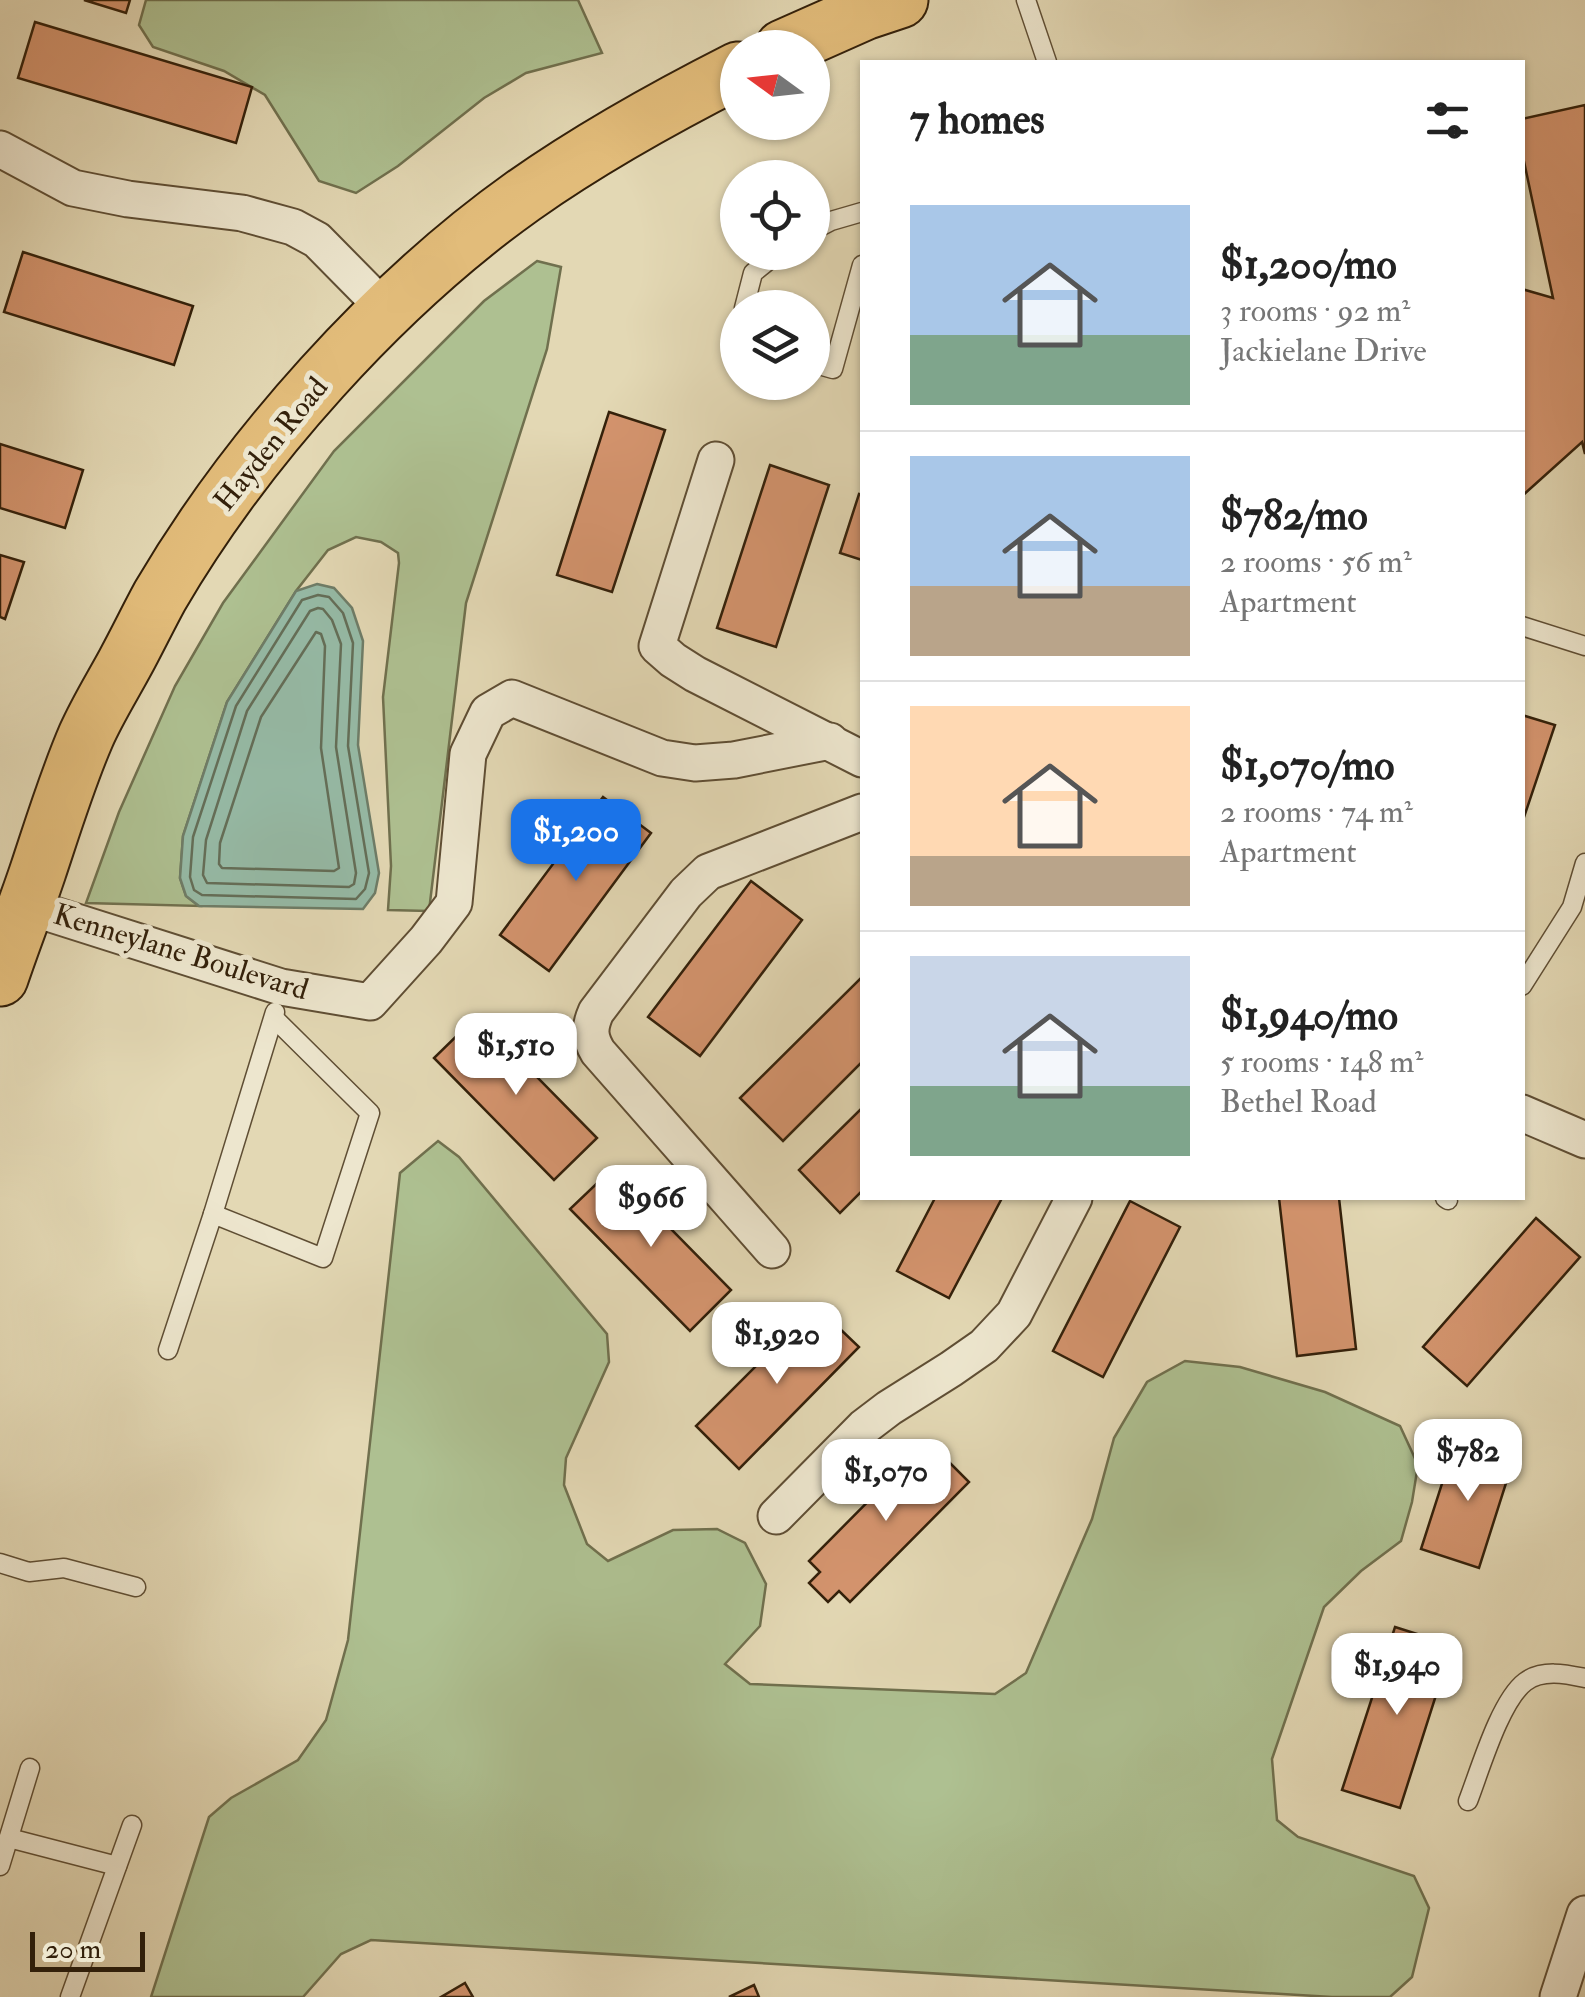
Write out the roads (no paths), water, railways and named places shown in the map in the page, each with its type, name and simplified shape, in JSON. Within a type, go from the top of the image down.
[{"type":"main road","points":[[820,30],[874,4]]},
{"type":"main road","name":"Hayden Road","points":[[0,978],[88,733],[161,596],[245,471],[325,375],[386,311],[450,253],[521,197],[592,150],[720,79]]},
{"type":"street","points":[[0,149],[73,188],[128,199],[242,212],[293,227],[317,240],[386,311]]},
{"type":"street","points":[[716,460],[657,646],[695,674],[860,758]]},
{"type":"street","name":"Kenneylane Boulevard","points":[[26,906],[277,1003],[370,1002],[454,904],[468,754],[488,712],[512,698],[662,758],[695,763],[734,760],[830,742]]},
{"type":"street","points":[[772,1250],[598,1052],[591,1040],[590,1026],[596,1012],[686,893],[708,872],[860,813]]},
{"type":"street","points":[[1525,1114],[1585,1140]]},
{"type":"street","points":[[776,1516],[864,1427],[984,1346],[1014,1314],[1073,1200]]},
{"type":"street","points":[[1558,1997],[1582,1933]]},
{"type":"lane","points":[[1026,0],[1046,60]]},
{"type":"lane","points":[[830,221],[860,213]]},
{"type":"lane","points":[[830,368],[860,272]]},
{"type":"lane","points":[[1525,627],[1585,646]]},
{"type":"lane","points":[[1525,981],[1572,907],[1585,863]]},
{"type":"lane","points":[[213,1214],[323,1258],[370,1113],[277,1003]]},
{"type":"lane","points":[[168,1350],[277,1003]]},
{"type":"lane","points":[[0,1563],[29,1572],[64,1568],[136,1587]]},
{"type":"lane","points":[[1468,1801],[1508,1700],[1527,1680],[1557,1672],[1585,1678]]},
{"type":"lane","points":[[0,1866],[30,1768]]},
{"type":"lane","points":[[70,1997],[132,1825]]},
{"type":"lane","points":[[9,1838],[118,1866]]},
{"type":"water","points":[[317,584],[334,588],[352,608],[363,641],[358,745],[379,873],[375,893],[363,909],[199,906],[186,896],[180,878],[183,836],[227,702],[296,591]]}]
